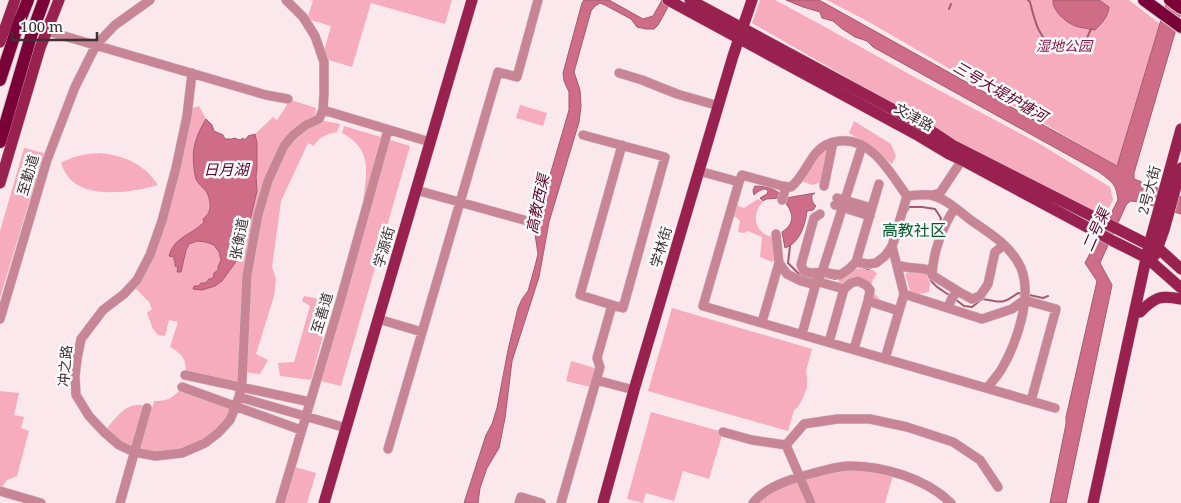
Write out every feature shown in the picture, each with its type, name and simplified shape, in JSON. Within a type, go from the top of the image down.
[{"type":"highway","points":[[0,80],[28,0]]},
{"type":"highway","points":[[6,144],[32,33],[44,0]]},
{"type":"highway","points":[[1144,0],[1181,27]]},
{"type":"highway","points":[[1170,0],[1181,8]]},
{"type":"main road","points":[[0,42],[16,0]]},
{"type":"main road","points":[[0,169],[6,144],[59,0]]},
{"type":"main road","name":"学源街","points":[[418,190],[430,142],[472,0]]},
{"type":"main road","name":"学源街","points":[[332,503],[418,190],[477,0]]},
{"type":"main road","name":"文津路","points":[[690,0],[740,34],[949,154],[1150,261],[1181,288]]},
{"type":"main road","name":"学林街","points":[[603,503],[634,390],[718,106],[752,0]]},
{"type":"main road","name":"文津路","points":[[673,3],[740,34],[924,126],[954,146],[1153,247],[1181,269]]},
{"type":"main road","name":"2号大街","points":[[1150,261],[1171,183],[1181,129]]},
{"type":"main road","points":[[0,183],[6,144]]},
{"type":"main road","name":"2号大街","points":[[1171,183],[1181,168]]},
{"type":"main road","points":[[1099,503],[1150,261]]},
{"type":"main road","points":[[1093,503],[1121,373],[1150,261]]},
{"type":"main road","points":[[1140,312],[1152,301],[1166,296],[1181,299]]},
{"type":"main road","name":"学源街","points":[[324,503],[381,320]]},
{"type":"street","name":"至勤道","points":[[0,319],[42,178],[75,86],[96,45],[116,24],[150,0]]},
{"type":"street","points":[[286,0],[303,17],[315,36],[324,62],[323,110],[430,142]]},
{"type":"street","points":[[388,449],[498,72],[517,77],[538,0]]},
{"type":"street","points":[[46,31],[266,95],[288,99]]},
{"type":"street","name":"冲之路","points":[[192,73],[176,168],[150,255],[137,280],[124,294],[103,310],[81,339],[75,376],[76,394],[89,416],[119,444],[134,452],[156,456],[182,453],[204,443],[218,433],[230,420],[238,402]]},
{"type":"street","points":[[619,73],[677,94],[718,106]]},
{"type":"street","name":"张衡道","points":[[238,402],[241,386],[247,274],[260,206],[268,181],[284,146],[306,125],[318,119],[323,110]]},
{"type":"street","name":"至善道","points":[[280,503],[388,130]]},
{"type":"street","points":[[583,135],[622,145],[665,157],[623,308],[580,296],[622,145]]},
{"type":"street","points":[[907,196],[871,150],[848,140],[833,142],[817,152],[796,183],[791,187],[742,176],[704,306],[1055,408]]},
{"type":"street","points":[[824,186],[833,142]]},
{"type":"street","points":[[802,334],[840,203],[862,146]]},
{"type":"street","points":[[931,196],[940,193],[962,160]]},
{"type":"street","points":[[699,171],[739,182]]},
{"type":"street","points":[[779,263],[787,274],[812,284],[819,278],[840,275],[849,269],[856,262],[879,184]]},
{"type":"street","points":[[782,200],[786,187]]},
{"type":"street","points":[[418,190],[524,220]]},
{"type":"street","points":[[907,196],[931,196],[944,200],[1001,241],[1011,252],[1021,269],[1024,307],[1019,325],[1010,352],[1000,372],[987,388]]},
{"type":"street","points":[[885,358],[904,294],[894,250],[907,196]]},
{"type":"street","points":[[840,203],[871,212]]},
{"type":"street","points":[[955,208],[947,219],[939,242],[930,270],[932,275],[953,298],[982,319],[1012,309],[1024,296]]},
{"type":"street","points":[[820,214],[814,218],[801,265],[804,271],[819,278],[819,282],[844,289]]},
{"type":"street","points":[[762,322],[779,263],[776,234]]},
{"type":"street","points":[[904,294],[972,299],[980,296],[988,284],[996,252],[1004,245]]},
{"type":"street","points":[[856,262],[876,263],[894,250]]},
{"type":"street","points":[[896,265],[930,270]]},
{"type":"street","points":[[829,342],[844,289],[858,280],[870,290],[854,349]]},
{"type":"street","points":[[1024,296],[1056,309],[1031,401]]},
{"type":"street","points":[[868,300],[899,311]]},
{"type":"street","points":[[560,503],[600,367],[597,358],[612,305]]},
{"type":"street","points":[[381,320],[422,332]]},
{"type":"street","points":[[185,375],[310,402]]},
{"type":"street","points":[[596,380],[634,390]]},
{"type":"street","points":[[182,387],[238,402],[305,416],[346,428]]},
{"type":"street","points":[[238,402],[301,430]]},
{"type":"street","points":[[120,503],[147,408]]},
{"type":"street","points":[[786,446],[804,424],[838,419],[870,419],[907,427],[953,442],[980,460],[998,487]]},
{"type":"street","points":[[722,432],[786,446]]},
{"type":"street","points":[[786,446],[811,503]]},
{"type":"street","points":[[753,503],[756,499],[780,484],[846,466],[885,470],[917,480],[944,496],[950,503]]},
{"type":"street","points":[[0,491],[42,503]]},
{"type":"street","points":[[519,503],[521,497],[541,503]]},
{"type":"green space","points":[[309,0],[452,0],[445,24],[371,3],[352,67],[322,58],[331,26],[307,19],[313,1]]},
{"type":"green space","points":[[760,0],[775,0],[1040,144],[1110,187],[1113,200],[1100,223],[752,23]]},
{"type":"green space","name":"湿地公园","points":[[827,0],[1129,0],[1160,24],[1117,166],[869,22]]},
{"type":"green space","points":[[288,99],[316,108],[314,121],[340,124],[337,132],[324,136],[314,146],[308,143],[281,201],[272,267],[276,279],[274,296],[256,354],[268,360],[260,374],[242,372],[242,382],[186,372],[182,357],[170,347],[178,322],[169,320],[165,336],[158,335],[153,329],[147,313],[152,309],[149,302],[132,285],[150,255],[188,109],[199,106],[206,119],[211,140],[243,149],[255,134],[273,117],[277,120],[287,105]]},
{"type":"green space","points":[[520,105],[547,113],[543,126],[516,118]]},
{"type":"green space","points":[[854,121],[891,144],[896,156],[892,164],[849,133]]},
{"type":"green space","points":[[344,126],[381,137],[363,203],[366,164],[359,147],[342,133]]},
{"type":"green space","points":[[390,140],[410,146],[341,386],[321,381]]},
{"type":"green space","points":[[830,146],[822,183],[813,185],[801,181],[818,155]]},
{"type":"green space","points":[[24,148],[44,153],[0,298],[0,231]]},
{"type":"green space","points":[[101,153],[134,162],[146,171],[158,185],[125,192],[90,190],[79,186],[71,180],[61,163],[81,155]]},
{"type":"green space","points":[[758,199],[763,202],[757,210],[757,224],[762,232],[775,238],[776,258],[772,262],[760,257],[762,237],[748,231],[744,233],[738,232],[740,221],[732,216],[736,205],[744,208]]},
{"type":"green space","points":[[860,268],[873,270],[877,274],[872,282],[872,288],[876,296],[883,302],[874,299],[860,284],[839,285],[838,281]]},
{"type":"green space","points":[[913,269],[924,269],[930,283],[929,292],[918,294],[910,291],[905,274]]},
{"type":"green space","points":[[304,296],[332,303],[311,380],[280,376],[278,363],[294,362],[310,306],[302,301]]},
{"type":"green space","points":[[672,308],[812,349],[806,371],[807,387],[798,407],[794,410],[788,431],[648,391]]},
{"type":"green space","points":[[571,361],[595,368],[590,387],[566,381]]},
{"type":"green space","points":[[180,390],[235,410],[218,433],[182,453],[134,452],[104,432],[118,415],[127,408],[139,405],[152,409],[154,401],[168,399]]},
{"type":"green space","points":[[0,391],[19,393],[14,415],[24,417],[21,428],[29,431],[17,476],[7,480],[2,487],[0,487]]},
{"type":"green space","points":[[651,412],[723,432],[709,479],[683,471],[674,501],[646,493],[643,503],[627,499]]},
{"type":"green space","points":[[846,466],[894,472],[885,503],[753,503],[780,483]]},
{"type":"green space","points":[[295,467],[316,473],[307,503],[284,503]]},
{"type":"water","points":[[584,0],[609,0],[643,19],[653,16],[662,0],[672,0],[654,29],[637,27],[631,19],[600,3],[591,11],[574,72],[580,90],[579,122],[549,222],[539,277],[512,361],[505,418],[499,448],[487,468],[480,488],[478,503],[464,503],[486,435],[497,408],[518,308],[528,291],[538,254],[535,234],[536,223],[569,110],[569,92],[563,73]]},
{"type":"water","points":[[786,0],[819,0],[1117,166],[1167,0],[1181,0],[1181,12],[1134,173],[1134,179],[1181,197],[1181,214],[1140,202],[1130,201],[1126,205],[1100,263],[1112,285],[1066,503],[1050,503],[1066,417],[1097,281],[1085,263],[1118,200],[1115,186],[1099,172],[873,47],[867,41],[855,37],[833,21],[822,18],[820,12]]},
{"type":"water","points":[[1053,0],[1099,0],[1109,7],[1106,17],[1095,30],[1075,26],[1066,20],[1055,9]]},
{"type":"water","name":"日月湖","points":[[206,119],[212,125],[214,131],[223,135],[225,139],[234,138],[240,140],[243,138],[244,140],[248,136],[255,134],[257,143],[257,191],[248,229],[235,263],[222,281],[215,286],[202,290],[193,289],[194,286],[206,283],[209,279],[213,278],[221,260],[219,252],[214,245],[197,241],[189,244],[181,272],[177,272],[178,267],[175,266],[174,257],[169,256],[178,241],[204,222],[203,219],[210,209],[208,194],[196,179],[193,160],[196,142]]},
{"type":"water","points":[[755,186],[772,189],[786,198],[815,193],[812,195],[812,198],[816,206],[813,210],[807,211],[801,233],[790,246],[785,248],[782,232],[792,220],[788,207],[781,198],[763,201],[760,198],[767,194],[768,191],[766,189],[762,190],[754,195],[753,190]]},
{"type":"waterway","points":[[1028,0],[1041,34],[1056,49],[1074,42],[1086,40],[1091,29]]},
{"type":"waterway","points":[[949,9],[951,4]]},
{"type":"waterway","points":[[907,211],[909,207],[935,209],[941,218],[936,237]]},
{"type":"waterway","points":[[897,244],[903,225]]},
{"type":"waterway","points":[[790,246],[788,263],[800,275],[812,279],[815,277]]},
{"type":"waterway","points":[[862,267],[868,269],[872,267]]},
{"type":"waterway","points":[[928,273],[933,283],[949,295]]},
{"type":"waterway","points":[[826,277],[836,279]]},
{"type":"waterway","points":[[955,299],[964,306],[972,307],[982,299],[1000,302],[1018,293],[1022,294]]},
{"type":"waterway","points":[[1029,295],[1043,298],[1048,296]]},
{"type":"district","name":"高教社区","points":[[914,230]]},
{"type":"water label","name":"三号大堤护塘河","points":[[1000,92]]},
{"type":"water label","name":"高教西渠","points":[[538,204]]},
{"type":"water label","name":"二号渠","points":[[1096,230]]}]
